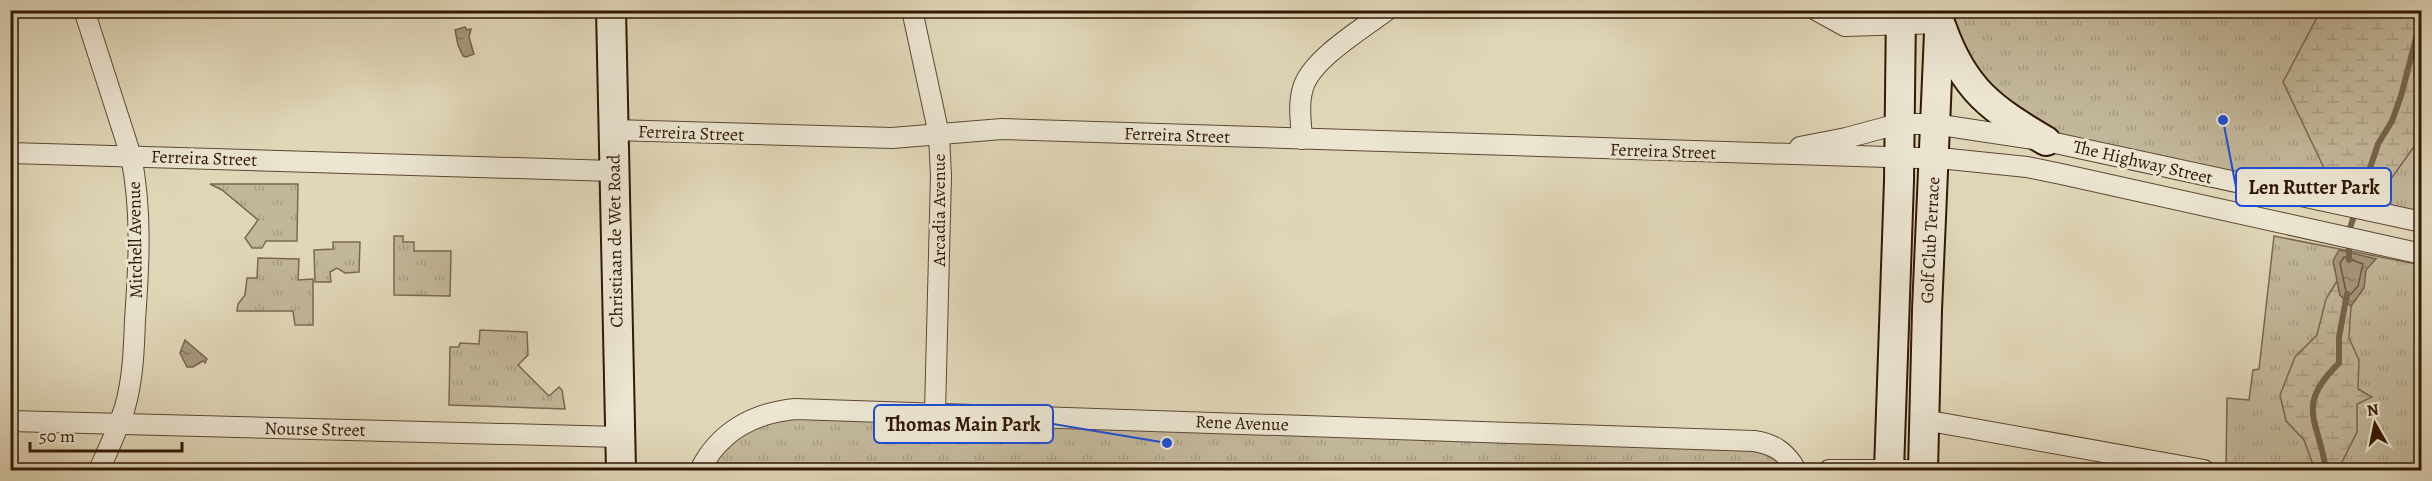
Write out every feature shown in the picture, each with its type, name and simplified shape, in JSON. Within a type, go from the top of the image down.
[{"type":"street","name":"Mitchell Avenue","points":[[84,10],[131,156],[136,180],[138,211],[138,275],[131,382],[119,424],[99,471]]},
{"type":"street","name":"Christiaan de Wet Road","points":[[611,10],[621,471]]},
{"type":"street","name":"Arcadia Avenue","points":[[912,10],[939,135],[941,176],[935,412]]},
{"type":"street","points":[[1302,139],[1300,100],[1304,84],[1309,76],[1329,54],[1387,10]]},
{"type":"street","points":[[1816,10],[1845,26],[1881,26],[1901,17],[1940,17],[1954,59],[1975,90],[1999,113],[2046,141]]},
{"type":"street","name":"Golf Club Terrace","points":[[1888,470],[1899,158],[1901,17]]},
{"type":"street","name":"Golf Club Terrace","points":[[1923,470],[1927,310],[1940,17]]},
{"type":"street","name":"Ferreira Street","points":[[1741,153],[1806,146],[1898,124]]},
{"type":"street","name":"The Highway Street","points":[[1898,124],[1934,124],[2046,141],[2421,222]]},
{"type":"street","name":"Ferreira Street","points":[[614,130],[859,138],[939,135],[1002,129],[1899,158]]},
{"type":"street","name":"Ferreira Street","points":[[10,153],[613,171]]},
{"type":"street","name":"The Highway Street","points":[[1899,158],[1935,158],[2027,167],[2421,254]]},
{"type":"street","name":"Rene Avenue","points":[[700,471],[726,436],[741,424],[774,411],[795,409],[1754,441],[1773,445],[1782,451],[1796,471]]},
{"type":"street","points":[[1924,420],[2204,471]]},
{"type":"street","name":"Nourse Street","points":[[10,421],[619,437]]},
{"type":"street","points":[[1829,471],[1923,470]]},
{"type":"green space","points":[[2321,10],[2421,11],[2421,137],[2383,190],[2334,189],[2283,82]]},
{"type":"green space","points":[[1951,11],[2421,11],[2421,218],[2047,134],[2003,107],[1954,44]]},
{"type":"green space","points":[[210,184],[298,184],[297,241],[266,241],[262,248],[252,248],[245,238],[258,220],[222,190]]},
{"type":"green space","points":[[394,236],[403,236],[403,242],[414,242],[414,251],[451,251],[450,296],[394,295]]},
{"type":"green space","points":[[2274,236],[2421,265],[2421,470],[2226,470],[2227,398],[2249,400],[2253,370],[2259,369]]},
{"type":"green space","points":[[333,242],[360,242],[359,272],[345,273],[337,268],[330,272],[331,282],[315,282],[314,250],[333,249]]},
{"type":"green space","points":[[258,258],[299,259],[298,280],[313,279],[313,325],[295,325],[293,311],[237,311],[238,304],[245,295],[247,278],[257,278]]},
{"type":"green space","points":[[2337,281],[2340,295],[2351,306],[2349,338],[2359,360],[2358,389],[2372,397],[2357,404],[2357,432],[2338,470],[2315,470],[2304,440],[2286,421],[2280,395],[2295,357],[2317,335],[2326,299]]},
{"type":"green space","points":[[480,330],[527,332],[528,355],[518,365],[549,396],[559,387],[562,390],[565,409],[449,405],[450,347],[459,347],[460,343],[479,344]]},
{"type":"green space","points":[[775,418],[1763,449],[1789,470],[708,470],[731,441]]},
{"type":"water","points":[[465,27],[467,30],[471,29],[469,37],[474,54],[466,57],[463,56],[458,45],[455,30]]},
{"type":"water","points":[[2339,250],[2376,259],[2366,270],[2364,288],[2351,306],[2340,295],[2333,261]]},
{"type":"water","points":[[185,340],[207,359],[205,363],[203,361],[193,367],[187,367],[180,353]]},
{"type":"waterway","points":[[2349,260],[2349,231],[2378,144],[2392,121],[2401,96],[2422,15]]},
{"type":"waterway","points":[[2326,470],[2315,426],[2313,403],[2325,378],[2339,363],[2339,337],[2347,294]]},
{"type":"place","name":"Len Rutter Park","points":[[2223,120]]},
{"type":"place","name":"Thomas Main Park","points":[[1167,443]]}]
